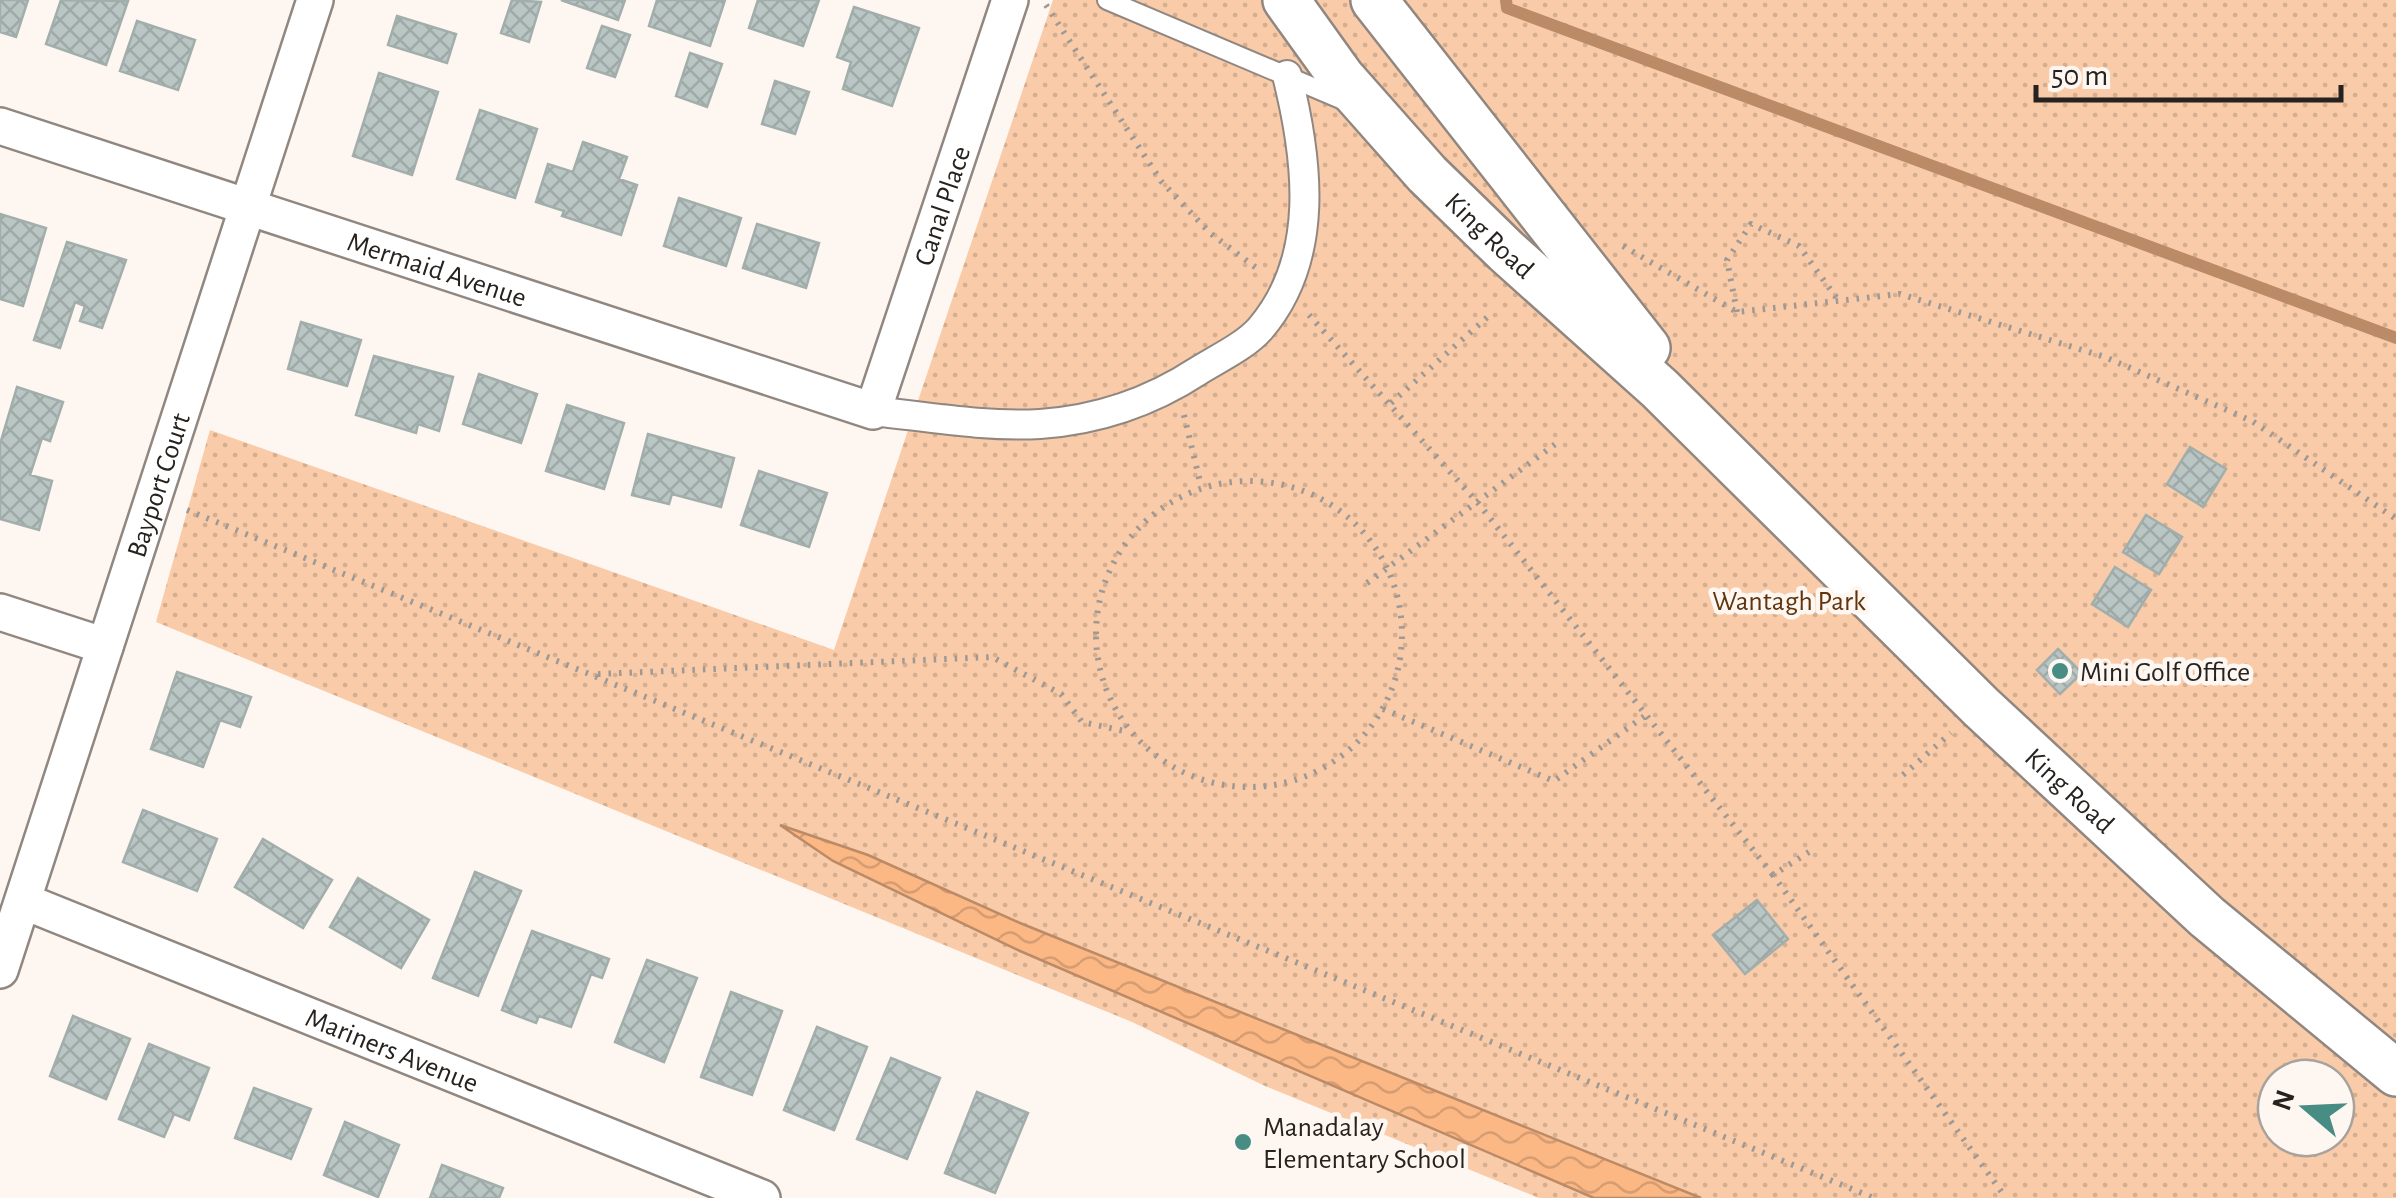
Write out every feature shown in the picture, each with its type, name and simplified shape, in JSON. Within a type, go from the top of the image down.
[{"type":"street","name":"Bayport Court","points":[[0,970],[314,0]]},
{"type":"street","name":"Canal Place","points":[[874,411],[1010,0]]},
{"type":"street","name":"King Road","points":[[1286,0],[1342,78],[1427,174],[1506,251],[1660,389],[1981,707],[2179,891],[2396,1073]]},
{"type":"street","name":"King Road","points":[[1374,0],[1572,256],[1762,489]]},
{"type":"street","points":[[874,411],[979,423],[1039,424],[1086,419],[1135,405],[1175,386],[1258,332],[1287,292],[1305,212],[1305,160],[1286,75]]},
{"type":"street","name":"Mermaid Avenue","points":[[0,126],[874,411]]},
{"type":"street","points":[[0,612],[104,646]]},
{"type":"street","name":"Mariners Avenue","points":[[22,901],[762,1198]]},
{"type":"lane","points":[[1107,0],[1375,115]]},
{"type":"path","points":[[1043,0],[1161,182],[1210,234],[1287,292],[1478,503],[1773,875],[2006,1198]]},
{"type":"path","points":[[1737,312],[1726,260],[1751,224],[1799,246],[1838,301]]},
{"type":"path","points":[[1606,236],[1737,312],[1900,294],[2105,357],[2252,420],[2396,518]]},
{"type":"path","points":[[1391,403],[1492,313]]},
{"type":"path","points":[[1175,386],[1202,486]]},
{"type":"path","points":[[1367,583],[1561,440]]},
{"type":"path","points":[[1245,479],[1289,484],[1330,502],[1364,530],[1388,568],[1402,615],[1400,663],[1383,709],[1352,749],[1310,776],[1262,788],[1212,784],[1166,765],[1129,732],[1104,689],[1094,640],[1100,590],[1122,545],[1157,509],[1202,486],[1245,479]]},
{"type":"path","points":[[154,496],[1874,1198]]},
{"type":"path","points":[[592,674],[992,657],[1060,694],[1082,722],[1129,732]]},
{"type":"path","points":[[1383,709],[1554,781],[1646,714]]},
{"type":"path","points":[[1902,774],[1953,731]]},
{"type":"path","points":[[1773,875],[1808,852]]},
{"type":"green space","name":"Wantagh Park","points":[[1053,0],[2396,0],[2396,1198],[1539,1198],[1265,1086],[1132,1022],[156,622],[210,430],[834,650]]},
{"type":"water","points":[[780,825],[868,855],[1020,923],[1701,1198],[1594,1198],[1020,951],[833,861]]},
{"type":"building","points":[[0,0],[28,0],[16,37],[0,32]]},
{"type":"building","points":[[61,0],[128,1],[106,65],[46,44]]},
{"type":"building","points":[[512,0],[541,2],[529,42],[501,33]]},
{"type":"building","points":[[561,0],[625,0],[618,20]]},
{"type":"building","points":[[657,0],[725,0],[710,46],[649,26]]},
{"type":"building","points":[[758,0],[819,0],[803,46],[749,28]]},
{"type":"building","points":[[854,7],[919,28],[892,106],[843,89],[851,62],[837,57]]},
{"type":"building","points":[[397,16],[456,34],[447,63],[388,45]]},
{"type":"building","points":[[137,21],[195,40],[178,90],[120,71]]},
{"type":"building","points":[[602,26],[630,35],[615,77],[587,68]]},
{"type":"building","points":[[690,53],[722,64],[707,107],[676,96]]},
{"type":"building","points":[[379,73],[438,92],[412,175],[353,156]]},
{"type":"building","points":[[775,81],[809,92],[795,134],[762,124]]},
{"type":"building","points":[[480,110],[537,129],[515,198],[457,179]]},
{"type":"building","points":[[583,142],[627,157],[619,179],[637,185],[621,235],[562,216],[564,211],[536,202],[548,164],[573,172]]},
{"type":"building","points":[[679,198],[741,218],[726,266],[664,246]]},
{"type":"building","points":[[0,214],[46,228],[23,306],[0,299]]},
{"type":"building","points":[[757,224],[819,243],[806,288],[743,268]]},
{"type":"building","points":[[67,242],[126,260],[102,328],[80,321],[85,306],[75,302],[60,348],[34,340]]},
{"type":"building","points":[[301,322],[361,340],[347,386],[288,369]]},
{"type":"building","points":[[374,356],[453,377],[439,431],[418,424],[416,433],[356,415]]},
{"type":"building","points":[[479,374],[537,394],[521,443],[463,424]]},
{"type":"building","points":[[17,387],[63,402],[50,441],[42,438],[30,475],[52,481],[39,530],[0,519],[0,444]]},
{"type":"building","points":[[567,405],[624,423],[604,489],[546,471]]},
{"type":"building","points":[[648,434],[734,458],[721,507],[672,494],[669,504],[632,495]]},
{"type":"building","points":[[2190,447],[2226,469],[2203,507],[2167,484]]},
{"type":"building","points":[[759,471],[827,493],[809,547],[741,525]]},
{"type":"building","points":[[2146,515],[2182,537],[2159,574],[2123,552]]},
{"type":"building","points":[[2115,567],[2151,590],[2128,627],[2092,604]]},
{"type":"building","name":"Mini Golf Office","points":[[2058,649],[2082,673],[2060,694],[2037,670]]},
{"type":"building","points":[[177,672],[251,697],[240,727],[220,720],[203,767],[151,749]]},
{"type":"building","points":[[143,810],[217,839],[197,891],[123,862]]},
{"type":"building","points":[[263,839],[332,880],[303,928],[235,887]]},
{"type":"building","points":[[475,872],[521,891],[478,996],[433,978]]},
{"type":"building","points":[[358,878],[429,920],[401,968],[330,927]]},
{"type":"building","points":[[1757,900],[1788,939],[1745,974],[1713,935]]},
{"type":"building","points":[[532,931],[609,959],[602,978],[591,974],[571,1027],[539,1016],[536,1023],[502,1010]]},
{"type":"building","points":[[647,960],[697,978],[664,1062],[615,1042]]},
{"type":"building","points":[[731,992],[782,1011],[752,1095],[701,1077]]},
{"type":"building","points":[[73,1016],[130,1039],[106,1099],[50,1076]]},
{"type":"building","points":[[817,1027],[867,1047],[834,1130],[784,1110]]},
{"type":"building","points":[[149,1044],[209,1068],[189,1120],[174,1114],[164,1137],[119,1119]]},
{"type":"building","points":[[891,1058],[940,1078],[907,1159],[857,1139]]},
{"type":"building","points":[[254,1088],[311,1109],[291,1159],[235,1138]]},
{"type":"building","points":[[977,1092],[1028,1113],[995,1193],[945,1173]]},
{"type":"building","points":[[345,1122],[399,1145],[378,1197],[324,1175]]},
{"type":"building","points":[[442,1165],[503,1188],[499,1198],[430,1198]]},
{"type":"waterway","points":[[1506,0],[1507,8],[2396,338]]},
{"type":"place","name":"Mini Golf Office","points":[[2060,671]]},
{"type":"place","name":"Manadalay Elementary School","points":[[1243,1142]]}]
